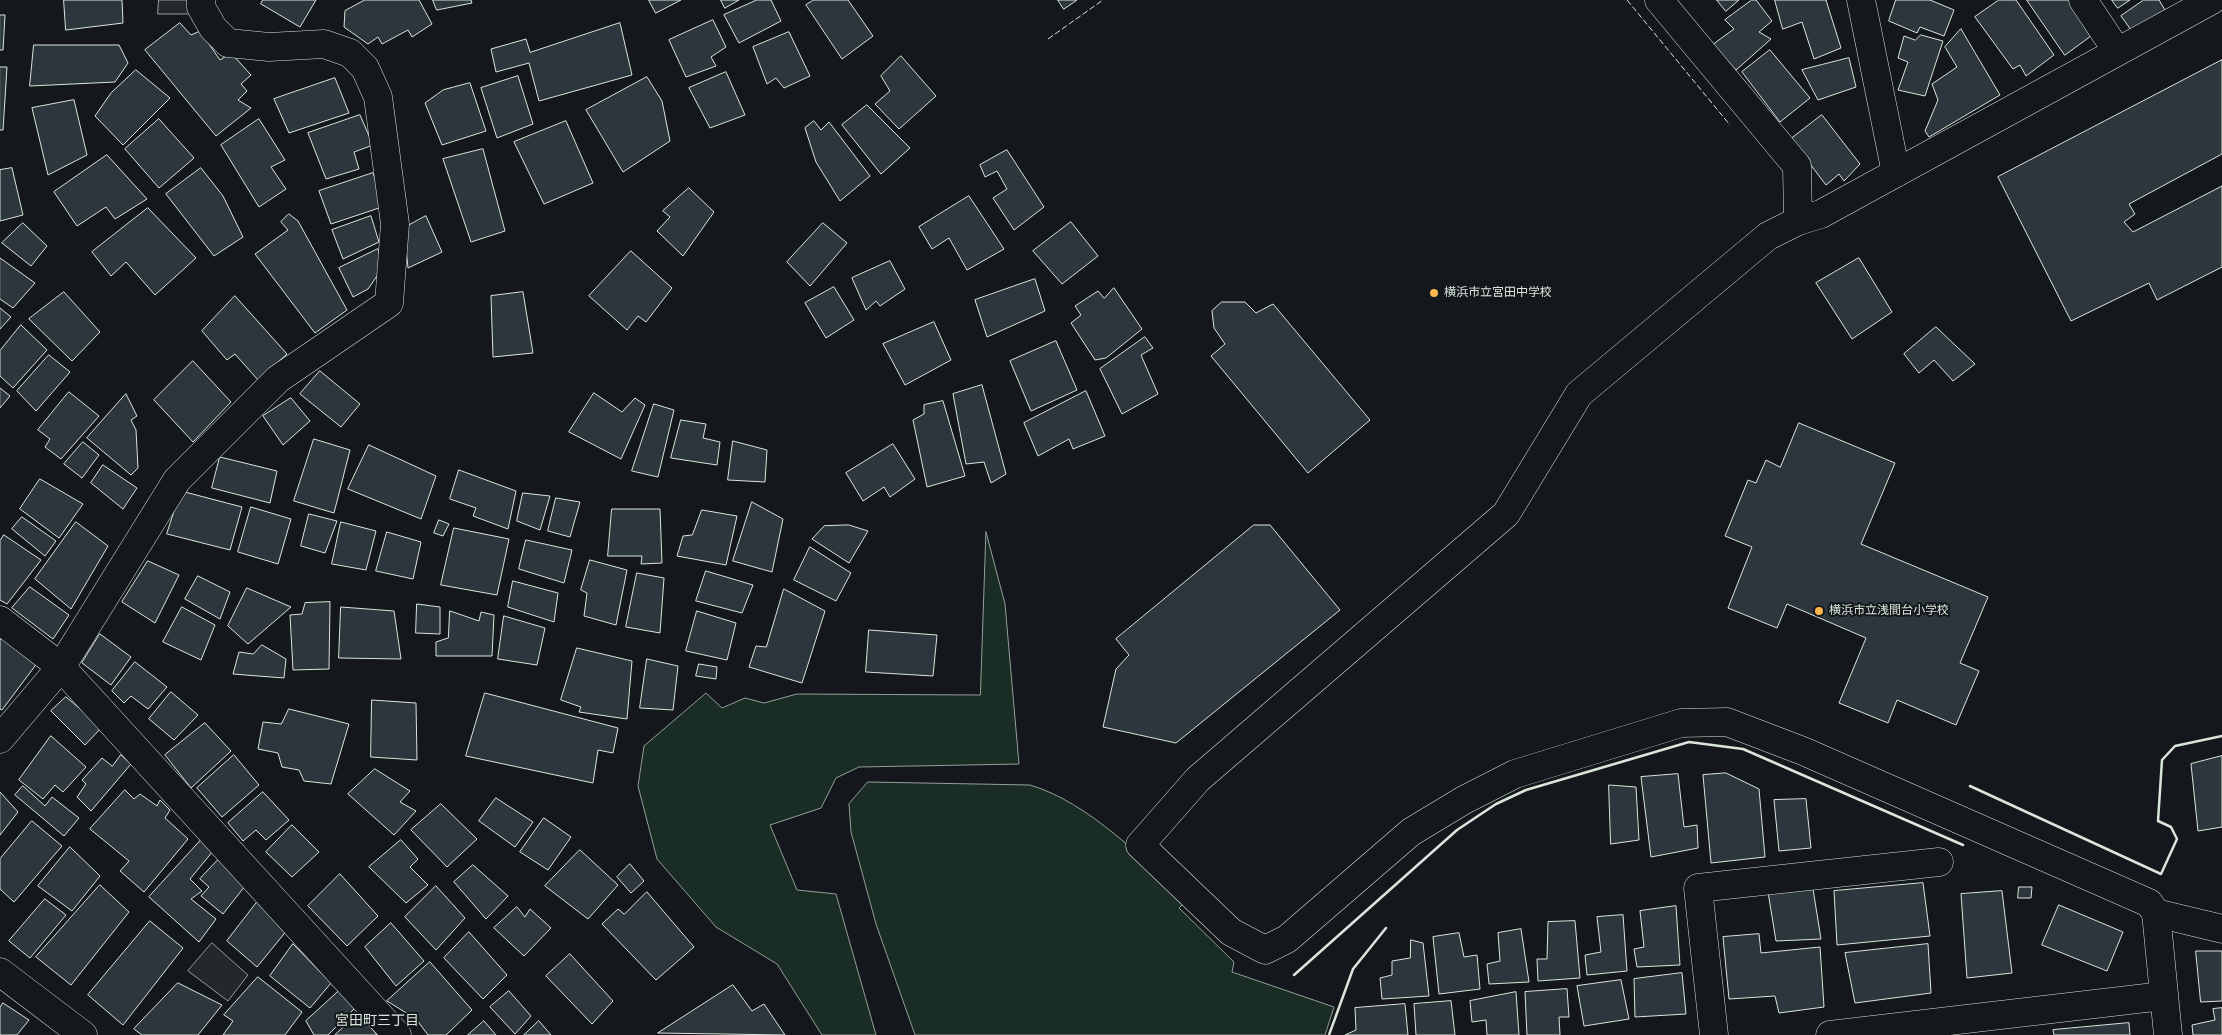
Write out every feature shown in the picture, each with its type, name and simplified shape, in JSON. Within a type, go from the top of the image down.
[{"type":"street","points":[[0,739],[61,667],[177,480],[278,380],[389,303],[395,224],[378,97],[366,68],[350,54],[324,44],[269,47],[228,43],[213,28],[201,7],[201,0]]},
{"type":"street","points":[[1659,0],[1796,166],[1798,221]]},
{"type":"street","points":[[1861,0],[1896,173]]},
{"type":"street","points":[[2083,0],[2117,51]]},
{"type":"street","points":[[2168,1035],[2156,913],[2149,903],[1804,751],[1727,722],[1681,723],[1515,774],[1411,832],[1287,939],[1265,950],[1231,932],[1140,845],[1198,779],[1506,514],[1579,394],[1768,236],[1798,221],[1821,214],[2212,0]]},
{"type":"street","points":[[0,620],[61,667],[397,1035]]},
{"type":"street","points":[[1714,1035],[1698,888],[1939,862]]},
{"type":"street","points":[[2156,913],[2222,929]]},
{"type":"street","points":[[0,972],[83,1035]]},
{"type":"street","points":[[1830,1035],[2163,996]]},
{"type":"green space","points":[[986,532],[1005,604],[1019,764],[859,767],[836,778],[821,808],[770,825],[797,890],[836,894],[876,1035],[822,1035],[777,964],[716,927],[657,859],[638,786],[644,746],[706,693],[722,708],[745,698],[764,703],[797,694],[980,695]]},
{"type":"green space","points":[[868,782],[1030,785],[1052,793],[1074,805],[1094,818],[1134,850],[1188,899],[1179,908],[1234,962],[1232,972],[1334,1007],[1325,1035],[915,1035],[876,924],[851,832],[849,804]]},
{"type":"shaded area","points":[[159,0],[194,0],[193,14],[158,14]]},
{"type":"shaded area","points":[[212,943],[248,975],[228,1001],[188,971]]},
{"type":"building","points":[[64,0],[122,0],[123,23],[66,30]]},
{"type":"building","points":[[263,0],[316,0],[300,27],[261,4]]},
{"type":"building","points":[[365,0],[419,0],[432,24],[412,37],[408,30],[382,44],[378,37],[368,44],[344,27],[345,11]]},
{"type":"building","points":[[433,0],[471,0],[472,3],[437,10]]},
{"type":"building","points":[[649,0],[681,0],[656,13]]},
{"type":"building","points":[[721,0],[739,0],[725,8]]},
{"type":"building","points":[[757,0],[771,0],[781,21],[739,43],[724,15]]},
{"type":"building","points":[[814,0],[848,0],[873,36],[842,59],[806,5]]},
{"type":"building","points":[[1058,0],[1077,0],[1064,9]]},
{"type":"building","points":[[1717,0],[1739,0],[1726,11]]},
{"type":"building","points":[[1752,0],[1756,0],[1772,21],[1759,32],[1771,39],[1736,70],[1712,45],[1734,29],[1725,20]]},
{"type":"building","points":[[1775,0],[1826,0],[1841,48],[1814,59],[1802,22],[1783,29]]},
{"type":"building","points":[[1896,0],[1930,0],[1954,10],[1944,36],[1920,27],[1917,33],[1889,21]]},
{"type":"building","points":[[1999,0],[2016,0],[2054,55],[2026,76],[2020,65],[2013,69],[1975,17]]},
{"type":"building","points":[[2027,0],[2070,0],[2095,33],[2065,55]]},
{"type":"building","points":[[2112,0],[2130,0],[2118,8]]},
{"type":"building","points":[[2144,0],[2159,0],[2165,10],[2131,30],[2121,16]]},
{"type":"building","points":[[0,15],[5,15],[3,50],[0,50]]},
{"type":"building","points":[[713,20],[726,47],[711,57],[716,66],[686,77],[669,40]]},
{"type":"building","points":[[180,23],[191,35],[200,31],[220,60],[231,53],[251,75],[241,84],[247,91],[238,100],[251,108],[216,136],[145,50]]},
{"type":"building","points":[[620,23],[632,75],[539,101],[529,63],[496,72],[491,49],[526,39],[530,52]]},
{"type":"building","points":[[1961,29],[2000,95],[1929,137],[1925,131],[1938,100],[1932,84],[1957,67],[1945,47]]},
{"type":"building","points":[[789,32],[810,76],[784,88],[776,78],[767,84],[753,47]]},
{"type":"building","points":[[1921,35],[1943,41],[1925,96],[1898,90],[1908,62],[1898,58],[1904,36],[1915,40]]},
{"type":"building","points":[[34,45],[119,45],[128,63],[115,82],[30,86]]},
{"type":"building","points":[[1770,50],[1810,98],[1780,122],[1742,72]]},
{"type":"building","points":[[901,56],[936,96],[899,129],[875,104],[890,91],[881,76]]},
{"type":"building","points":[[1849,58],[1856,87],[1818,100],[1802,70]]},
{"type":"building","points":[[2222,60],[2222,154],[2129,204],[2135,214],[2124,222],[2133,232],[2222,186],[2222,267],[2157,300],[2149,283],[2071,321],[1998,177]]},
{"type":"building","points":[[0,67],[7,67],[3,130],[0,130]]},
{"type":"building","points":[[136,70],[170,98],[123,145],[95,116],[111,93]]},
{"type":"building","points":[[726,72],[745,115],[710,128],[689,88]]},
{"type":"building","points":[[518,76],[533,124],[497,138],[481,88]]},
{"type":"building","points":[[647,77],[662,101],[670,141],[623,172],[586,110]]},
{"type":"building","points":[[335,78],[349,113],[289,133],[274,99]]},
{"type":"building","points":[[470,83],[486,131],[442,145],[425,103],[443,90]]},
{"type":"building","points":[[74,100],[87,155],[48,175],[32,108]]},
{"type":"building","points":[[867,105],[910,148],[881,174],[842,125]]},
{"type":"building","points":[[360,115],[373,145],[354,152],[359,169],[326,179],[308,133]]},
{"type":"building","points":[[1822,115],[1860,164],[1844,181],[1839,174],[1826,185],[1791,139]]},
{"type":"building","points":[[159,119],[194,158],[159,188],[125,149]]},
{"type":"building","points":[[259,119],[285,160],[271,167],[286,189],[259,207],[221,145]]},
{"type":"building","points":[[566,121],[593,183],[544,204],[514,142]]},
{"type":"building","points":[[814,121],[821,130],[829,122],[870,176],[840,201],[816,162],[805,128]]},
{"type":"building","points":[[483,149],[505,231],[471,242],[443,159]]},
{"type":"building","points":[[1007,150],[1044,207],[1014,230],[993,198],[1007,189],[997,171],[985,177],[980,165]]},
{"type":"building","points":[[107,155],[147,199],[115,219],[106,207],[77,226],[54,192]]},
{"type":"building","points":[[12,168],[23,215],[0,221],[0,170]]},
{"type":"building","points":[[201,168],[223,196],[243,237],[214,256],[166,194]]},
{"type":"building","points":[[373,173],[385,206],[331,224],[319,191]]},
{"type":"building","points":[[689,188],[714,212],[683,256],[657,231],[670,217],[663,211]]},
{"type":"building","points":[[969,196],[1004,249],[967,270],[949,238],[932,249],[919,227]]},
{"type":"building","points":[[148,208],[196,258],[155,295],[126,262],[111,276],[92,252]]},
{"type":"building","points":[[289,214],[298,221],[347,310],[315,333],[255,254],[288,230],[281,222]]},
{"type":"building","points":[[371,216],[379,242],[343,259],[332,230]]},
{"type":"building","points":[[426,216],[442,252],[408,268],[404,228]]},
{"type":"building","points":[[1071,222],[1098,256],[1062,284],[1033,251]]},
{"type":"building","points":[[23,223],[47,246],[31,266],[2,243]]},
{"type":"building","points":[[823,223],[847,243],[810,286],[787,262]]},
{"type":"building","points":[[378,249],[384,266],[368,289],[353,297],[339,268]]},
{"type":"building","points":[[631,251],[672,288],[646,322],[638,316],[627,330],[589,296]]},
{"type":"building","points":[[0,258],[35,283],[13,308],[0,299]]},
{"type":"building","points":[[1859,258],[1892,312],[1852,339],[1816,283]]},
{"type":"building","points":[[890,261],[905,289],[880,306],[876,301],[866,310],[852,278]]},
{"type":"building","points":[[1035,279],[1045,311],[987,337],[975,300]]},
{"type":"building","points":[[834,287],[854,320],[826,338],[805,303]]},
{"type":"building","points":[[1114,288],[1142,329],[1106,358],[1095,360],[1071,323],[1081,315],[1075,306],[1098,291],[1104,298]]},
{"type":"building","points":[[64,292],[100,332],[72,361],[29,319]]},
{"type":"building","points":[[523,292],[533,353],[493,357],[491,296]]},
{"type":"building","points":[[235,296],[287,354],[258,380],[235,354],[227,360],[202,331]]},
{"type":"building","points":[[1222,302],[1245,302],[1256,313],[1273,304],[1370,420],[1308,473],[1211,356],[1225,344],[1214,328],[1212,311]]},
{"type":"building","points":[[0,308],[11,317],[0,329]]},
{"type":"building","points":[[934,322],[951,360],[905,385],[883,344]]},
{"type":"building","points":[[21,325],[47,350],[13,388],[0,376],[0,351]]},
{"type":"building","points":[[1936,327],[1975,364],[1953,381],[1934,360],[1919,373],[1904,354]]},
{"type":"building","points":[[1145,337],[1153,348],[1141,355],[1158,394],[1122,414],[1100,369]]},
{"type":"building","points":[[1056,341],[1077,390],[1031,411],[1010,361]]},
{"type":"building","points":[[49,355],[70,372],[36,411],[17,391]]},
{"type":"building","points":[[193,361],[231,402],[193,442],[154,400]]},
{"type":"building","points":[[320,371],[360,404],[341,427],[300,394]]},
{"type":"building","points":[[982,385],[1006,474],[991,483],[984,462],[966,464],[953,394]]},
{"type":"building","points":[[0,388],[10,396],[0,408]]},
{"type":"building","points":[[1086,391],[1105,436],[1073,449],[1069,439],[1038,456],[1024,423]]},
{"type":"building","points":[[69,392],[99,416],[61,459],[45,447],[50,439],[38,430]]},
{"type":"building","points":[[594,393],[622,412],[635,398],[645,405],[621,459],[569,432]]},
{"type":"building","points":[[126,394],[137,416],[131,420],[136,430],[138,468],[131,475],[87,438]]},
{"type":"building","points":[[291,398],[310,421],[283,445],[263,416]]},
{"type":"building","points":[[943,401],[965,476],[927,487],[913,420],[924,414],[924,405]]},
{"type":"building","points":[[654,404],[674,410],[658,477],[632,471]]},
{"type":"building","points":[[681,420],[706,424],[703,438],[720,442],[717,465],[671,458]]},
{"type":"building","points":[[1799,423],[1895,463],[1861,544],[1988,597],[1960,663],[1979,671],[1956,725],[1897,700],[1888,723],[1839,703],[1866,638],[1787,604],[1777,628],[1728,608],[1752,547],[1725,536],[1748,480],[1756,483],[1766,460],[1780,467]]},
{"type":"building","points":[[314,439],[350,450],[334,513],[294,501]]},
{"type":"building","points":[[733,441],[767,450],[765,482],[728,480]]},
{"type":"building","points":[[83,442],[99,455],[82,478],[64,464]]},
{"type":"building","points":[[893,444],[915,479],[890,497],[884,487],[863,501],[846,473]]},
{"type":"building","points":[[369,445],[436,476],[421,519],[348,489]]},
{"type":"building","points":[[220,457],[277,471],[270,503],[212,488]]},
{"type":"building","points":[[103,465],[137,488],[123,509],[91,483]]},
{"type":"building","points":[[459,470],[516,491],[508,529],[473,516],[476,508],[450,499]]},
{"type":"building","points":[[40,479],[83,504],[59,538],[20,509]]},
{"type":"building","points":[[181,491],[242,507],[230,550],[167,534]]},
{"type":"building","points":[[523,493],[550,496],[540,530],[517,521]]},
{"type":"building","points":[[556,498],[580,502],[570,537],[548,531]]},
{"type":"building","points":[[752,502],[783,519],[772,572],[733,561]]},
{"type":"building","points":[[251,507],[291,519],[278,564],[238,552]]},
{"type":"building","points":[[612,509],[660,509],[662,563],[641,564],[642,556],[608,556]]},
{"type":"building","points":[[702,510],[737,516],[726,565],[677,556],[683,536],[692,535]]},
{"type":"building","points":[[309,514],[337,521],[325,553],[301,546]]},
{"type":"building","points":[[22,517],[56,541],[45,556],[12,529]]},
{"type":"building","points":[[439,520],[449,524],[443,536],[434,533]]},
{"type":"building","points":[[76,522],[108,546],[71,609],[35,579]]},
{"type":"building","points":[[341,522],[376,531],[366,570],[332,564]]},
{"type":"building","points":[[849,525],[868,531],[849,563],[812,539],[824,526]]},
{"type":"building","points":[[1254,525],[1270,525],[1340,610],[1176,743],[1103,727],[1116,669],[1129,655],[1116,639]]},
{"type":"building","points":[[454,528],[509,539],[497,595],[441,585]]},
{"type":"building","points":[[387,532],[421,542],[413,579],[376,571]]},
{"type":"building","points":[[4,535],[41,560],[7,604],[0,600],[0,541]]},
{"type":"building","points":[[526,540],[572,550],[564,583],[519,569]]},
{"type":"building","points":[[810,547],[851,573],[836,601],[794,580]]},
{"type":"building","points":[[590,560],[627,570],[616,625],[584,616],[587,593],[581,590]]},
{"type":"building","points":[[148,561],[179,575],[155,623],[122,602]]},
{"type":"building","points":[[706,571],[753,585],[742,613],[696,601]]},
{"type":"building","points":[[637,573],[664,578],[660,633],[626,627]]},
{"type":"building","points":[[198,576],[230,592],[220,619],[185,599]]},
{"type":"building","points":[[513,581],[558,593],[554,622],[508,607]]},
{"type":"building","points":[[30,587],[69,615],[53,639],[12,608]]},
{"type":"building","points":[[247,588],[291,607],[248,644],[228,626]]},
{"type":"building","points":[[784,589],[825,611],[802,683],[749,667],[756,646],[766,647]]},
{"type":"building","points":[[330,602],[329,669],[293,670],[290,615],[302,614],[305,603]]},
{"type":"building","points":[[417,604],[440,607],[440,634],[416,633]]},
{"type":"building","points":[[182,607],[215,625],[201,660],[163,642]]},
{"type":"building","points":[[341,607],[394,611],[401,659],[339,658]]},
{"type":"building","points":[[450,611],[479,621],[481,612],[494,615],[492,656],[436,656],[436,642],[448,638]]},
{"type":"building","points":[[697,611],[736,623],[727,660],[686,651]]},
{"type":"building","points":[[504,616],[545,628],[537,665],[498,659]]},
{"type":"building","points":[[869,630],[937,635],[933,676],[866,672]]},
{"type":"building","points":[[100,634],[131,657],[111,685],[82,663]]},
{"type":"building","points":[[2,638],[38,662],[2,710],[0,709],[0,641]]},
{"type":"building","points":[[262,645],[286,659],[284,678],[233,674],[239,652],[253,654]]},
{"type":"building","points":[[577,648],[632,661],[627,719],[579,712],[581,707],[561,700]]},
{"type":"building","points":[[647,659],[678,666],[673,710],[640,708]]},
{"type":"building","points":[[135,662],[167,687],[148,709],[131,696],[124,703],[112,691]]},
{"type":"building","points":[[699,664],[717,667],[716,679],[696,676]]},
{"type":"building","points":[[171,692],[198,715],[174,740],[149,719]]},
{"type":"building","points":[[485,693],[618,728],[613,753],[598,750],[593,783],[466,756]]},
{"type":"building","points":[[66,697],[102,727],[85,745],[51,711]]},
{"type":"building","points":[[372,700],[416,703],[417,760],[371,757]]},
{"type":"building","points":[[289,709],[349,724],[331,784],[304,781],[299,770],[282,767],[278,753],[258,749],[263,722],[281,724]]},
{"type":"building","points":[[205,723],[231,751],[191,788],[165,755]]},
{"type":"building","points":[[51,736],[86,767],[63,792],[55,785],[43,799],[19,780]]},
{"type":"building","points":[[121,755],[131,764],[91,811],[77,797],[86,784],[82,780],[102,758],[112,766]]},
{"type":"building","points":[[234,755],[259,785],[222,817],[197,788]]},
{"type":"building","points":[[2222,756],[2222,827],[2198,831],[2191,764]]},
{"type":"building","points":[[375,769],[410,791],[400,802],[416,811],[394,835],[348,794]]},
{"type":"building","points":[[1726,773],[1759,789],[1765,857],[1711,863],[1703,775]]},
{"type":"building","points":[[1678,774],[1684,827],[1697,825],[1698,848],[1651,857],[1641,777]]},
{"type":"building","points":[[1609,785],[1636,787],[1639,840],[1611,844]]},
{"type":"building","points":[[23,786],[45,806],[52,797],[79,818],[64,836],[15,795]]},
{"type":"building","points":[[125,790],[134,799],[140,794],[157,806],[160,800],[170,810],[165,818],[188,839],[144,892],[120,871],[129,861],[90,829]]},
{"type":"building","points":[[0,792],[18,812],[0,835]]},
{"type":"building","points":[[263,792],[289,820],[266,840],[256,830],[243,841],[228,823]]},
{"type":"building","points":[[496,798],[533,822],[515,847],[479,821]]},
{"type":"building","points":[[1806,799],[1811,848],[1779,851],[1774,800]]},
{"type":"building","points":[[441,804],[477,839],[447,867],[411,830]]},
{"type":"building","points":[[544,818],[571,837],[548,870],[520,852]]},
{"type":"building","points":[[32,821],[62,846],[14,902],[0,889],[0,859]]},
{"type":"building","points":[[292,825],[319,852],[292,877],[266,852]]},
{"type":"building","points":[[202,839],[213,851],[190,879],[202,891],[191,899],[216,919],[199,942],[149,897]]},
{"type":"building","points":[[401,840],[418,859],[410,867],[428,885],[406,903],[369,867]]},
{"type":"building","points":[[70,847],[100,876],[72,911],[38,886]]},
{"type":"building","points":[[580,850],[618,885],[588,919],[545,886]]},
{"type":"building","points":[[218,860],[245,886],[223,914],[201,896],[209,887],[200,879]]},
{"type":"building","points":[[630,864],[644,881],[631,893],[617,877]]},
{"type":"building","points":[[473,865],[508,896],[486,919],[454,882]]},
{"type":"building","points":[[340,874],[378,916],[347,946],[308,906]]},
{"type":"building","points":[[1923,883],[1930,936],[1837,945],[1834,891]]},
{"type":"building","points":[[100,885],[129,912],[71,985],[36,957]]},
{"type":"building","points":[[436,886],[465,918],[436,950],[405,917]]},
{"type":"building","points":[[2019,887],[2032,887],[2031,898],[2018,898]]},
{"type":"building","points":[[1813,889],[1821,939],[1776,941],[1768,892]]},
{"type":"building","points":[[2002,891],[2012,973],[1967,978],[1961,894]]},
{"type":"building","points":[[647,892],[694,947],[656,980],[602,924],[618,909],[624,914]]},
{"type":"building","points":[[45,899],[66,915],[30,958],[9,941]]},
{"type":"building","points":[[258,901],[288,929],[257,967],[227,941]]},
{"type":"building","points":[[2059,905],[2123,932],[2107,971],[2042,945]]},
{"type":"building","points":[[1676,906],[1680,965],[1637,967],[1634,949],[1644,947],[1640,911]]},
{"type":"building","points":[[517,907],[525,917],[530,909],[551,928],[524,956],[494,928]]},
{"type":"building","points":[[1623,915],[1627,971],[1587,975],[1585,955],[1601,952],[1597,917]]},
{"type":"building","points":[[150,921],[183,948],[123,1025],[88,995]]},
{"type":"building","points":[[1575,921],[1580,978],[1538,981],[1537,959],[1547,959],[1548,922]]},
{"type":"building","points":[[391,923],[424,961],[396,986],[365,947]]},
{"type":"building","points":[[1521,929],[1529,982],[1489,984],[1487,964],[1500,961],[1498,933]]},
{"type":"building","points":[[469,932],[507,975],[483,999],[444,958]]},
{"type":"building","points":[[1459,933],[1464,957],[1477,955],[1480,989],[1439,994],[1433,937]]},
{"type":"building","points":[[1759,934],[1761,953],[1820,947],[1824,1007],[1779,1013],[1775,996],[1729,999],[1723,937]]},
{"type":"building","points":[[1411,940],[1423,943],[1429,996],[1382,999],[1380,978],[1392,975],[1392,961],[1410,958]]},
{"type":"building","points":[[293,944],[331,983],[310,1008],[270,976]]},
{"type":"building","points":[[1928,944],[1931,993],[1855,1003],[1845,953]]},
{"type":"building","points":[[2196,951],[2222,951],[2222,1001],[2201,1002]]},
{"type":"building","points":[[570,954],[613,1001],[592,1024],[546,976]]},
{"type":"building","points":[[430,962],[472,1010],[446,1035],[428,1035],[416,1019],[387,1001]]},
{"type":"building","points":[[1682,973],[1686,1014],[1635,1017],[1634,979]]},
{"type":"building","points":[[258,977],[302,1012],[285,1035],[223,1035],[233,1021],[224,1015]]},
{"type":"building","points":[[1621,980],[1629,1019],[1584,1026],[1577,986]]},
{"type":"building","points":[[178,983],[222,1005],[198,1035],[142,1035],[134,1029]]},
{"type":"building","points":[[733,985],[752,1011],[764,1004],[785,1035],[658,1033]]},
{"type":"building","points":[[1567,989],[1569,1017],[1559,1017],[1560,1035],[1527,1035],[1525,992]]},
{"type":"building","points":[[339,991],[355,1008],[328,1035],[314,1035],[306,1021]]},
{"type":"building","points":[[509,991],[531,1016],[515,1034],[490,1007]]},
{"type":"building","points":[[1516,992],[1519,1035],[1487,1035],[1486,1020],[1472,1022],[1470,1001]]},
{"type":"building","points":[[1451,1001],[1455,1035],[1416,1035],[1414,1004]]},
{"type":"building","points":[[3,1003],[29,1020],[17,1035],[0,1035],[0,1008]]},
{"type":"building","points":[[1405,1004],[1408,1035],[1345,1035],[1356,1030],[1355,1008]]},
{"type":"building","points":[[2222,1008],[2222,1035],[2193,1035],[2192,1025],[2215,1020],[2213,1009]]},
{"type":"building","points":[[359,1013],[377,1035],[335,1035]]},
{"type":"building","points":[[484,1021],[496,1035],[468,1035]]},
{"type":"building","points":[[539,1021],[551,1035],[524,1035]]},
{"type":"building","points":[[2129,1023],[2130,1035],[2054,1035],[2053,1030]]},
{"type":"fence","points":[[1048,39],[1103,0]]},
{"type":"fence","points":[[1627,0],[1730,125]]},
{"type":"wall","points":[[1970,786],[2161,874],[2177,839],[2171,827],[2158,821],[2162,760],[2175,746],[2222,736]]},
{"type":"wall","points":[[1294,975],[1457,830],[1496,804],[1526,790],[1689,742],[1743,749],[1963,845]]},
{"type":"wall","points":[[1329,1035],[1353,969],[1386,928]]},
{"type":"place","name":"横浜市立宮田中学校","points":[[1434,293]]},
{"type":"place","name":"横浜市立浅間台小学校","points":[[1819,611]]},
{"type":"district","name":"宮田町三丁目","points":[[377,1021]]}]
